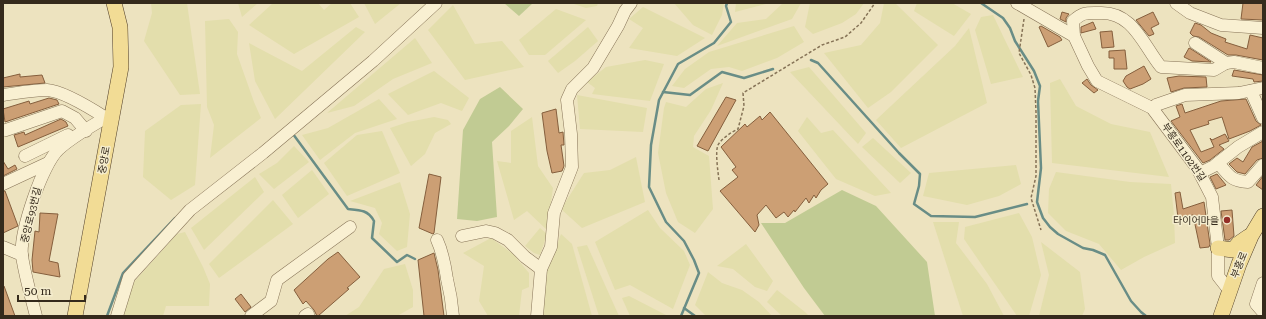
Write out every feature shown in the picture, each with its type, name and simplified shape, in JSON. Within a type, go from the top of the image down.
[{"type":"main road","name":"중앙로","points":[[75,316],[109,115],[121,67],[120,27],[114,3]]},
{"type":"main road","name":"부흥로","points":[[1220,316],[1251,236],[1263,216]]},
{"type":"main road","points":[[1218,248],[1233,250],[1238,244],[1251,236]]},
{"type":"street","points":[[117,316],[129,277],[190,210],[262,153],[373,61],[436,3]]},
{"type":"street","points":[[537,316],[541,269],[550,247],[554,213],[572,167],[571,134],[567,100],[572,89],[593,68],[631,3]]},
{"type":"street","points":[[1176,3],[1190,12],[1221,25],[1263,28]]},
{"type":"street","points":[[1022,5],[1074,36]]},
{"type":"street","points":[[1074,36],[1073,21],[1081,14],[1109,12],[1124,19],[1139,34],[1150,55],[1161,68],[1214,70],[1226,63],[1234,62],[1263,68]]},
{"type":"street","name":"부흥로1102번길","points":[[1074,36],[1097,81],[1152,108],[1200,173],[1212,197],[1218,248],[1218,276],[1229,290]]},
{"type":"street","points":[[1195,43],[1226,63]]},
{"type":"street","points":[[3,95],[48,90],[109,115]]},
{"type":"street","points":[[1152,108],[1156,105],[1185,95],[1239,93],[1257,90],[1263,118]]},
{"type":"street","points":[[6,130],[62,111],[75,118],[85,129]]},
{"type":"street","name":"중앙로93번길","points":[[36,316],[22,255],[23,238],[34,195],[50,154],[85,129],[109,115]]},
{"type":"street","points":[[1200,173],[1218,163],[1238,147],[1263,132]]},
{"type":"street","points":[[25,156],[50,154]]},
{"type":"street","points":[[3,184],[50,154]]},
{"type":"street","points":[[1218,163],[1229,177],[1241,182],[1248,182],[1263,165]]},
{"type":"street","points":[[251,316],[271,301],[277,280],[350,227]]},
{"type":"street","points":[[462,236],[486,231],[495,233],[508,240],[525,257],[541,269]]},
{"type":"street","points":[[437,240],[445,262],[451,293],[453,316]]},
{"type":"street","name":"중앙로93번길","points":[[3,247],[22,255]]},
{"type":"street","points":[[1263,283],[1256,304],[1263,312]]},
{"type":"path","points":[[719,180],[717,162],[718,145],[729,134],[738,129],[744,106],[743,93],[822,45],[845,38],[861,23],[875,3]]},
{"type":"path","points":[[1022,5],[1019,53],[1031,75],[1035,88],[1036,176],[1031,198],[1041,230]]},
{"type":"shaded area","points":[[151,3],[187,3],[200,94],[180,95],[144,41],[152,13]]},
{"type":"shaded area","points":[[238,3],[258,3],[242,17]]},
{"type":"shaded area","points":[[273,3],[318,3],[324,10],[332,3],[350,3],[359,17],[294,54],[249,25]]},
{"type":"shaded area","points":[[364,3],[401,3],[375,24]]},
{"type":"shaded area","points":[[571,3],[598,3],[597,6],[586,8]]},
{"type":"shaded area","points":[[674,3],[724,3],[722,15],[712,35],[693,25]]},
{"type":"shaded area","points":[[736,3],[770,3],[735,12]]},
{"type":"shaded area","points":[[783,3],[801,3],[792,19],[717,46],[737,23],[766,19]]},
{"type":"shaded area","points":[[810,3],[864,3],[856,14],[842,23],[813,34],[805,27]]},
{"type":"shaded area","points":[[884,3],[895,3],[938,45],[891,92],[868,108],[824,53],[861,45],[880,23]]},
{"type":"shaded area","points":[[917,3],[952,3],[971,14],[954,36],[914,11]]},
{"type":"shaded area","points":[[453,5],[475,44],[502,41],[524,67],[465,80],[428,30]]},
{"type":"shaded area","points":[[643,7],[705,38],[677,56],[629,48],[643,28],[629,19]]},
{"type":"shaded area","points":[[556,9],[586,20],[545,55],[529,55],[519,40]]},
{"type":"shaded area","points":[[993,15],[1023,77],[991,84],[975,30],[981,17]]},
{"type":"shaded area","points":[[229,19],[238,32],[237,54],[261,118],[210,158],[214,125],[207,107],[205,21]]},
{"type":"shaded area","points":[[794,26],[804,42],[777,58],[742,71],[729,67],[711,69],[684,88],[672,86],[685,69],[709,52]]},
{"type":"shaded area","points":[[356,27],[365,32],[275,119],[255,81],[249,43],[302,71]]},
{"type":"shaded area","points":[[588,27],[598,41],[575,61],[558,73],[548,61]]},
{"type":"shaded area","points":[[969,28],[987,103],[901,148],[876,120],[955,46]]},
{"type":"shaded area","points":[[415,38],[432,63],[393,79],[354,106],[327,113]]},
{"type":"shaded area","points":[[645,60],[664,64],[650,101],[592,94],[595,88],[587,82],[606,67]]},
{"type":"shaded area","points":[[809,67],[866,133],[858,144],[790,72]]},
{"type":"shaded area","points":[[434,71],[469,98],[462,111],[441,103],[408,115],[388,94]]},
{"type":"shaded area","points":[[1060,79],[1076,106],[1111,124],[1150,132],[1169,177],[1052,163],[1050,83]]},
{"type":"shaded area","points":[[723,83],[711,110],[694,136],[693,147],[709,156],[713,209],[695,233],[678,222],[666,193],[658,153],[664,108],[666,102],[686,107],[706,89]]},
{"type":"shaded area","points":[[577,95],[647,108],[643,132],[580,129]]},
{"type":"shaded area","points":[[379,99],[397,119],[355,133],[320,160],[302,135],[328,128]]},
{"type":"shaded area","points":[[201,104],[195,185],[171,200],[143,177],[145,131],[181,105]]},
{"type":"shaded area","points":[[434,117],[448,120],[451,124],[435,133],[425,154],[411,166],[390,128],[408,122]]},
{"type":"shaded area","points":[[532,117],[538,166],[553,188],[547,230],[527,211],[514,220],[497,161],[511,163],[511,131]]},
{"type":"shaded area","points":[[807,117],[821,133],[833,130],[891,193],[875,196],[836,179],[798,131]]},
{"type":"shaded area","points":[[382,131],[400,173],[347,196],[324,163],[357,135]]},
{"type":"shaded area","points":[[873,138],[911,173],[900,183],[862,147]]},
{"type":"shaded area","points":[[294,146],[309,162],[274,189],[259,174],[277,163]]},
{"type":"shaded area","points":[[636,157],[645,202],[582,228],[561,209],[584,173],[610,170]]},
{"type":"shaded area","points":[[1016,165],[1021,184],[999,196],[967,205],[923,196],[929,173]]},
{"type":"shaded area","points":[[312,170],[329,194],[298,218],[282,195]]},
{"type":"shaded area","points":[[1056,172],[1130,182],[1171,184],[1175,243],[1144,257],[1121,270],[1099,244],[1066,231],[1048,213],[1049,189]]},
{"type":"shaded area","points":[[255,177],[264,192],[204,250],[191,228]]},
{"type":"shaded area","points":[[400,182],[410,214],[407,247],[397,251],[379,234],[382,223],[375,208],[350,201]]},
{"type":"shaded area","points":[[273,200],[293,224],[219,278],[209,264]]},
{"type":"shaded area","points":[[648,210],[660,228],[684,251],[690,265],[673,309],[630,285],[615,290],[595,242]]},
{"type":"shaded area","points":[[1019,213],[1032,237],[1041,275],[1029,316],[1017,316],[964,239],[965,227]]},
{"type":"shaded area","points":[[933,222],[959,222],[956,243],[987,284],[1004,316],[963,316]]},
{"type":"shaded area","points":[[540,228],[547,234],[540,255],[534,253],[525,246]]},
{"type":"shaded area","points":[[185,232],[210,284],[209,306],[166,306],[163,316],[122,316],[134,282],[177,234]]},
{"type":"shaded area","points":[[561,234],[572,244],[592,316],[542,316],[545,277]]},
{"type":"shaded area","points":[[491,238],[513,254],[529,273],[529,287],[522,290],[519,316],[488,316],[479,301],[484,266],[463,253]]},
{"type":"shaded area","points":[[1041,242],[1080,272],[1085,309],[1082,316],[1039,316],[1049,275]]},
{"type":"shaded area","points":[[746,244],[773,281],[767,291],[755,287],[733,269],[717,266]]},
{"type":"shaded area","points":[[587,245],[619,316],[599,316],[577,247]]},
{"type":"shaded area","points":[[405,264],[413,290],[413,307],[397,316],[345,316],[359,307],[384,269]]},
{"type":"shaded area","points":[[708,272],[722,283],[742,290],[759,302],[772,316],[706,316],[695,305]]},
{"type":"shaded area","points":[[777,290],[809,316],[782,316],[767,302]]},
{"type":"shaded area","points":[[629,296],[668,316],[630,316],[622,298]]},
{"type":"green space","points":[[504,3],[533,3],[519,16]]},
{"type":"green space","points":[[500,87],[523,109],[509,126],[492,142],[497,217],[477,221],[457,219],[463,130],[480,99]]},
{"type":"green space","points":[[842,190],[876,206],[927,262],[935,316],[825,316],[804,288],[761,223],[785,223]]},
{"type":"building","points":[[1243,3],[1263,3],[1263,20],[1241,19]]},
{"type":"building","points":[[1062,12],[1069,14],[1066,18],[1066,22],[1060,19]]},
{"type":"building","points":[[1153,12],[1159,24],[1151,28],[1154,34],[1149,36],[1136,20]]},
{"type":"building","points":[[1093,22],[1096,29],[1081,33],[1081,27]]},
{"type":"building","points":[[1195,23],[1201,25],[1211,33],[1226,39],[1225,42],[1247,49],[1250,35],[1263,38],[1263,60],[1228,55],[1199,37],[1193,36],[1190,33]]},
{"type":"building","points":[[1041,26],[1060,37],[1062,40],[1048,47],[1039,27]]},
{"type":"building","points":[[1112,31],[1114,47],[1102,48],[1100,32]]},
{"type":"building","points":[[1189,48],[1211,62],[1192,61],[1184,57]]},
{"type":"building","points":[[1125,50],[1127,69],[1114,69],[1114,58],[1109,58],[1109,51]]},
{"type":"building","points":[[1144,66],[1151,79],[1130,89],[1127,87],[1123,81],[1126,76]]},
{"type":"building","points":[[1234,70],[1263,75],[1263,81],[1254,82],[1253,79],[1232,76]]},
{"type":"building","points":[[20,74],[20,77],[42,75],[45,83],[3,87],[3,78]]},
{"type":"building","points":[[1179,76],[1206,77],[1207,87],[1184,88],[1171,92],[1167,78]]},
{"type":"building","points":[[1087,79],[1091,85],[1098,90],[1094,93],[1082,83]]},
{"type":"building","points":[[726,97],[736,100],[708,151],[697,146]]},
{"type":"building","points":[[49,98],[57,100],[59,104],[5,122],[3,109],[29,101],[30,104]]},
{"type":"building","points":[[1246,99],[1256,121],[1261,125],[1229,139],[1222,117],[1208,121],[1209,124],[1190,130],[1201,152],[1214,147],[1210,138],[1212,140],[1225,134],[1229,141],[1219,145],[1224,149],[1210,160],[1203,163],[1171,121],[1180,117],[1176,106],[1182,104],[1185,113],[1221,101]]},
{"type":"building","points":[[556,109],[559,133],[563,132],[564,145],[561,145],[564,166],[562,171],[552,173],[547,151],[542,113]]},
{"type":"building","points":[[770,112],[828,184],[821,190],[816,198],[814,195],[809,203],[806,198],[795,212],[794,210],[788,217],[784,212],[776,218],[766,205],[757,215],[759,225],[755,232],[720,191],[738,177],[732,170],[736,167],[721,147],[745,124],[747,127],[760,116],[762,120]]},
{"type":"building","points":[[61,119],[66,122],[68,126],[18,147],[14,135],[24,132],[25,135]]},
{"type":"building","points":[[1263,141],[1263,158],[1257,160],[1245,174],[1237,172],[1229,164],[1237,158],[1243,162],[1252,147]]},
{"type":"building","points":[[3,161],[8,169],[15,165],[17,169],[3,176]]},
{"type":"building","points":[[429,174],[441,177],[433,234],[419,228]]},
{"type":"building","points":[[1217,174],[1226,185],[1216,189],[1210,177]]},
{"type":"building","points":[[1263,176],[1263,190],[1256,185]]},
{"type":"building","points":[[3,191],[5,191],[18,226],[3,233]]},
{"type":"building","points":[[1180,192],[1183,209],[1204,202],[1210,244],[1209,247],[1200,248],[1193,215],[1178,218],[1175,193]]},
{"type":"building","name":"타이어마을","points":[[1232,210],[1234,236],[1229,240],[1225,240],[1221,211]]},
{"type":"building","points":[[40,213],[58,214],[49,261],[58,263],[60,277],[33,272],[32,260],[35,231],[39,232]]},
{"type":"building","points":[[338,252],[360,277],[347,288],[349,289],[317,316],[306,301],[303,304],[294,290],[328,259]]},
{"type":"building","points":[[434,253],[438,270],[444,316],[424,316],[418,260]]},
{"type":"building","points":[[4,286],[15,316],[3,316]]},
{"type":"building","points":[[241,294],[251,307],[245,312],[235,299]]},
{"type":"waterway","points":[[681,316],[699,273],[684,241],[666,222],[649,187],[651,145],[659,100],[678,64],[714,43],[731,22],[726,6],[727,3]]},
{"type":"waterway","points":[[981,3],[1003,18],[1010,28],[1015,41],[1034,71],[1040,86],[1038,101],[1041,168],[1037,202],[1043,218],[1058,234],[1083,248],[1105,255],[1131,301],[1146,316]]},
{"type":"waterway","points":[[811,60],[818,63],[899,153],[920,174],[919,186],[914,204],[931,216],[975,217],[1027,204]]},
{"type":"waterway","points":[[663,92],[690,95],[722,72],[744,78],[773,69]]},
{"type":"waterway","points":[[293,134],[348,209],[363,211],[372,217],[374,221],[372,238],[397,262],[407,255],[415,259]]},
{"type":"waterway","points":[[107,316],[123,273],[175,218]]},
{"type":"waterway","points":[[684,308],[695,316]]},
{"type":"place","name":"타이어마을","points":[[1227,220]]}]
